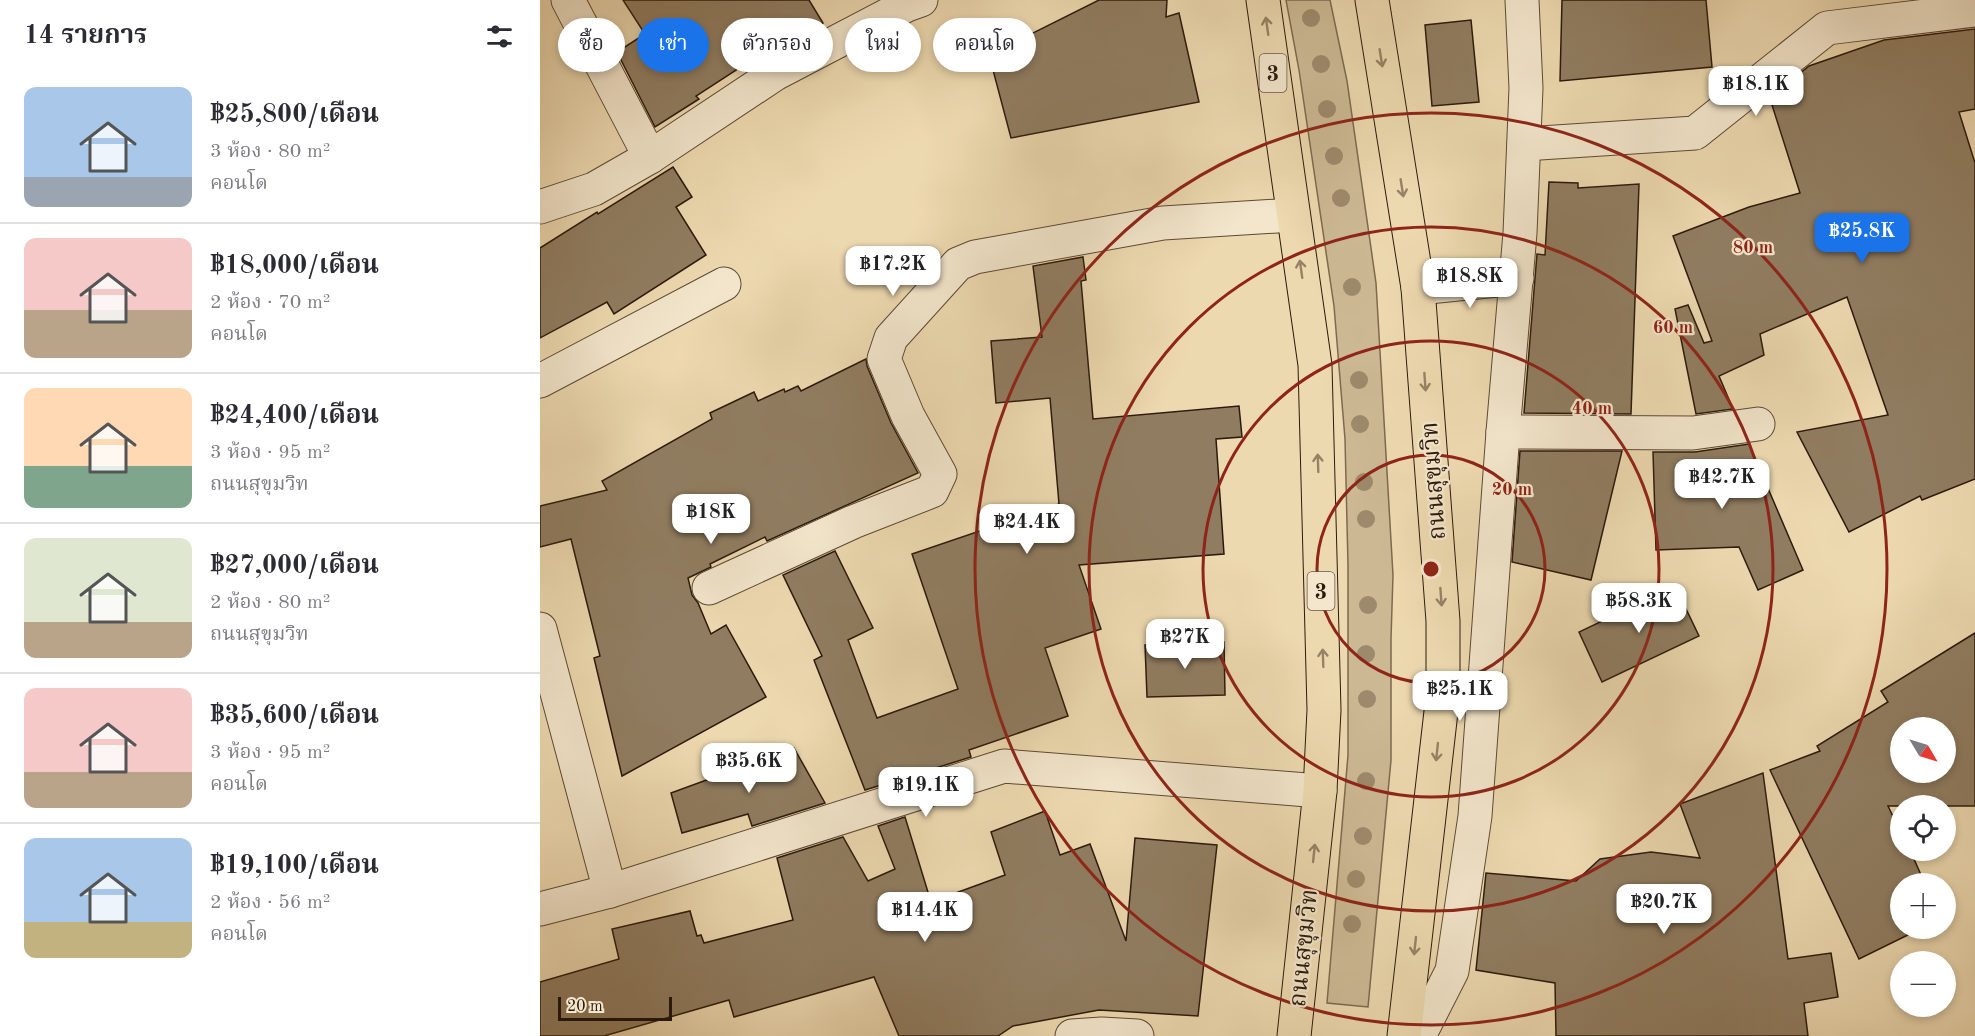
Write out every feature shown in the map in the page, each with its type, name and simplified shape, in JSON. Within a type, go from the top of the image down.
[{"type":"highway","name":"ถนนสุขุมวิท","points":[[1263,0],[1315,365],[1324,710],[1320,791],[1294,1036]]},
{"type":"highway","name":"ถนนสุขุมวิท","points":[[1372,0],[1418,288],[1443,621],[1443,694],[1404,1036]]},
{"type":"street","points":[[568,0],[650,157]]},
{"type":"street","points":[[540,207],[594,189],[650,157],[776,74],[921,0]]},
{"type":"street","points":[[1419,1036],[1452,972],[1474,816],[1520,233],[1526,88],[1522,0]]},
{"type":"street","points":[[1524,144],[1695,133],[1827,28],[1975,10]]},
{"type":"street","points":[[709,588],[853,522],[932,491],[940,474],[908,416],[884,359],[891,338],[958,264],[975,257],[1163,223],[1293,215]]},
{"type":"street","points":[[1418,288],[1517,278]]},
{"type":"street","points":[[540,381],[724,284]]},
{"type":"street","points":[[1503,432],[1693,433],[1758,424]]},
{"type":"street","points":[[542,645],[610,891]]},
{"type":"street","points":[[1443,694],[1483,699]]},
{"type":"street","points":[[540,909],[610,891],[1004,766],[1320,791]]},
{"type":"street","points":[[1072,1036],[1102,1034],[1137,1036]]},
{"type":"shaded area","points":[[1286,0],[1330,0],[1347,81],[1376,283],[1393,575],[1391,760],[1368,1007],[1327,1003],[1348,755],[1348,565],[1345,439],[1334,306],[1299,70]]},
{"type":"building","points":[[623,0],[809,0],[820,18],[721,18],[721,72],[733,72],[696,96],[699,99],[655,127],[625,68],[625,47],[637,39],[637,72],[709,72],[709,18],[637,18],[637,22]]},
{"type":"building","points":[[1099,0],[1167,0],[1166,17],[1179,13],[1199,102],[1011,138],[994,72],[1036,72],[1036,32]]},
{"type":"building","points":[[1562,0],[1706,0],[1712,67],[1560,81]]},
{"type":"building","points":[[1471,20],[1479,102],[1432,106],[1425,25]]},
{"type":"building","points":[[1975,29],[1975,109],[1959,112],[1975,163],[1975,479],[1922,500],[1920,496],[1849,532],[1797,432],[1888,415],[1847,297],[1760,334],[1764,355],[1719,376],[1733,409],[1696,414],[1675,309],[1688,305],[1704,343],[1712,341],[1673,236],[1749,207],[1800,193],[1772,105],[1780,102],[1777,92],[1809,66],[1884,40]]},
{"type":"building","points":[[673,167],[692,197],[676,207],[706,255],[614,314],[607,302],[540,338],[540,248]]},
{"type":"building","points":[[1549,182],[1578,183],[1578,188],[1639,184],[1631,414],[1524,413],[1537,254],[1545,255]]},
{"type":"building","points":[[1083,257],[1086,280],[1081,281],[1093,419],[1239,406],[1242,437],[1216,439],[1224,554],[1079,565],[1101,629],[1045,648],[1068,716],[969,750],[971,757],[865,790],[814,660],[822,656],[783,575],[835,551],[873,628],[848,640],[877,718],[958,689],[912,554],[1059,504],[1050,398],[996,403],[991,341],[1042,337],[1033,266]]},
{"type":"building","points":[[866,359],[891,423],[918,473],[767,541],[765,537],[710,564],[711,567],[688,578],[692,595],[698,603],[711,634],[726,625],[766,697],[622,776],[594,658],[600,656],[571,539],[540,547],[540,506],[607,490],[602,481],[712,419],[710,413],[754,392],[758,401],[784,389],[785,392],[798,386],[801,391]]},
{"type":"building","points":[[1749,444],[1803,570],[1758,590],[1739,547],[1656,550],[1653,452],[1695,452]]},
{"type":"building","points":[[1520,451],[1622,451],[1591,580],[1512,562]]},
{"type":"building","points":[[1675,586],[1699,636],[1602,682],[1579,632]]},
{"type":"building","points":[[1975,633],[1975,806],[1956,806],[1956,795],[1890,795],[1890,806],[1888,806],[1890,810],[1890,861],[1915,861],[1920,873],[1890,873],[1890,939],[1900,939],[1859,959],[1770,770],[1820,751],[1817,746],[1888,702],[1881,691]]},
{"type":"building","points":[[1224,642],[1225,695],[1147,697],[1145,645]]},
{"type":"building","points":[[794,748],[825,803],[752,826],[748,814],[682,833],[671,793]]},
{"type":"building","points":[[1763,773],[1788,959],[1831,953],[1838,997],[1804,1003],[1808,1036],[1556,1036],[1555,983],[1476,970],[1486,873],[1576,881],[1600,859],[1651,852],[1700,858],[1680,804]]},
{"type":"building","points":[[1045,811],[1060,855],[1090,844],[1126,941],[1135,838],[1217,845],[1198,1016],[1099,1010],[1013,1026],[998,1036],[899,1036],[874,977],[734,1017],[729,1000],[604,1036],[540,1036],[540,982],[619,959],[612,929],[690,911],[697,936],[701,935],[704,943],[793,920],[777,858],[843,837],[868,881],[895,869],[878,826],[905,817],[931,902],[1005,875],[991,832]]}]
